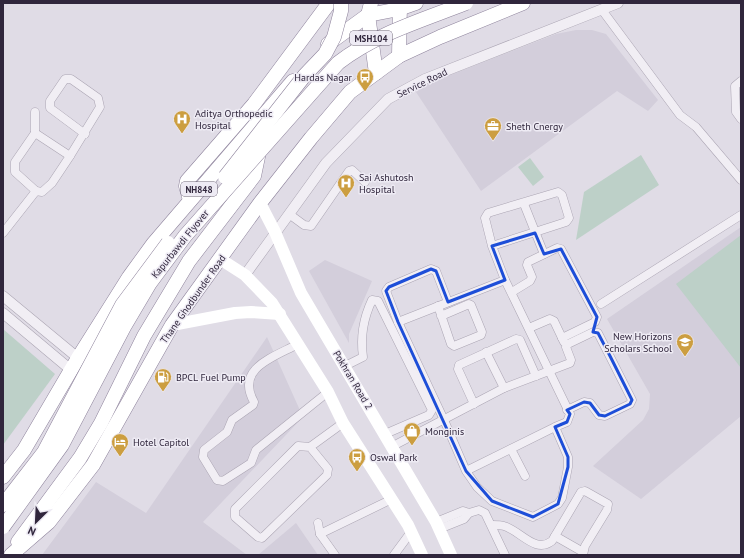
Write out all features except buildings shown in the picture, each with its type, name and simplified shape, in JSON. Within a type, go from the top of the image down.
[{"type":"highway","points":[[190,200],[186,186],[190,178],[254,104],[329,3]]},
{"type":"highway","name":"Kapurbawdi Flyover","points":[[3,505],[44,452],[122,305],[134,287],[181,226],[229,173],[305,75],[325,54],[334,37],[341,3]]},
{"type":"highway","points":[[369,9],[416,3]]},
{"type":"highway","name":"Kapurbawdi Flyover","points":[[3,527],[62,445],[124,327],[150,283],[185,236],[259,152],[338,63],[350,53],[397,31],[466,3]]},
{"type":"highway","name":"Thane Ghodbunder Road","points":[[10,555],[49,522],[92,465],[172,325],[260,203],[311,138],[350,92],[399,56],[440,37],[523,3]]},
{"type":"highway","points":[[399,6],[399,56]]},
{"type":"highway","name":"NH848","points":[[3,477],[24,450],[128,277],[153,244],[304,68],[338,35],[369,9]]},
{"type":"highway","name":"MSH104","points":[[369,9],[376,73]]},
{"type":"highway","points":[[10,555],[37,515],[80,458],[100,424],[144,336],[189,261],[254,176],[259,152]]},
{"type":"main road","name":"Pokhran Road 2","points":[[260,203],[275,232],[301,293],[385,434],[437,526],[451,555]]},
{"type":"main road","points":[[220,259],[245,275],[272,303],[280,314],[328,392],[343,423],[392,499],[422,555]]},
{"type":"main road","points":[[172,325],[235,313],[251,312],[280,314]]},
{"type":"street","name":"Service Road","points":[[245,275],[326,163],[388,99],[425,79],[618,3]]},
{"type":"street","points":[[602,10],[680,116],[696,127],[741,180]]},
{"type":"street","points":[[35,112],[35,133],[15,162],[15,172],[36,191],[42,192],[52,183],[85,134],[100,107],[98,98],[71,79],[65,79],[50,101],[50,108],[85,134]]},
{"type":"street","points":[[741,81],[735,86],[736,112],[741,119]]},
{"type":"street","points":[[35,133],[70,156]]},
{"type":"street","points":[[289,214],[307,227],[311,226],[349,171],[352,170],[365,182]]},
{"type":"street","points":[[3,232],[36,191]]},
{"type":"street","points":[[466,471],[567,422],[570,414],[505,280],[492,246],[485,218],[488,213],[524,204],[558,192],[562,195],[569,218],[566,222],[492,246]]},
{"type":"street","points":[[524,204],[544,254]]},
{"type":"street","points":[[601,304],[741,214]]},
{"type":"street","points":[[512,292],[530,281],[532,277],[527,266],[528,262],[557,248],[561,249],[597,317],[595,322],[562,338]]},
{"type":"street","points":[[448,302],[436,271],[431,269],[389,286],[386,291],[398,322],[466,471],[477,487],[492,501],[534,516],[558,504],[562,498],[568,467],[568,457],[555,427]]},
{"type":"street","points":[[398,322],[505,280]]},
{"type":"street","points":[[3,296],[75,364]]},
{"type":"street","points":[[345,366],[364,357],[361,345],[365,316],[372,300],[378,301],[432,410],[429,415],[385,434]]},
{"type":"street","points":[[438,306],[441,316],[451,344],[454,346],[481,335],[482,332],[471,305],[469,304],[441,316]]},
{"type":"street","points":[[3,313],[75,364]]},
{"type":"street","points":[[391,447],[504,388],[570,363],[571,360],[554,321],[550,319],[529,328]]},
{"type":"street","points":[[566,347],[568,344],[593,332],[598,333],[632,400],[630,404],[605,416],[599,415],[590,402],[584,402],[568,410]]},
{"type":"street","points":[[474,404],[458,369],[459,365],[486,352],[516,339],[520,340],[536,376]]},
{"type":"street","points":[[298,344],[264,362],[252,372],[249,377],[248,392],[254,402],[253,405],[232,420],[227,432],[204,450],[203,457],[216,480],[223,481],[251,463],[256,450],[328,392]]},
{"type":"street","points":[[486,352],[504,388]]},
{"type":"street","points":[[310,447],[328,469],[328,475],[262,538],[258,537],[235,517],[235,509],[298,446],[310,447],[343,423]]},
{"type":"street","points":[[511,449],[525,476]]},
{"type":"street","points":[[492,525],[505,526],[538,545],[546,546],[555,536],[581,492],[585,491],[608,504],[607,510],[585,546],[583,553],[555,536]]},
{"type":"street","points":[[320,534],[392,499]]},
{"type":"street","points":[[437,526],[463,511],[469,512],[479,510],[485,513],[492,525],[505,555]]},
{"type":"street","points":[[318,523],[320,534],[335,555]]},
{"type":"street","points":[[394,555],[411,532]]},
{"type":"highlighted area","points":[[535,233],[544,254],[561,249],[597,317],[593,332],[598,333],[632,400],[630,404],[605,416],[599,415],[590,403],[584,402],[567,410],[570,414],[567,422],[555,427],[568,457],[568,467],[558,504],[533,517],[492,501],[466,471],[398,322],[386,291],[389,287],[431,269],[436,271],[448,302],[505,280],[492,246]]},
{"type":"shaded area","name":"Sheth Cnergy","points":[[576,30],[592,30],[606,34],[658,100],[648,111],[617,91],[481,191],[414,89],[556,34]]},
{"type":"shaded area","name":"New Horizons Scholars School","points":[[741,227],[741,416],[641,499],[593,466],[643,420],[649,409],[650,394],[607,319]]},
{"type":"shaded area","points":[[325,260],[372,281],[349,334],[349,343],[309,271]]},
{"type":"shaded area","points":[[267,337],[303,417],[203,522],[247,555],[42,555],[96,482],[146,513]]},
{"type":"shaded area","points":[[296,523],[318,555],[258,555]]},
{"type":"green space","points":[[641,155],[659,185],[576,240],[584,192]]},
{"type":"green space","points":[[530,158],[544,177],[533,186],[518,167]]},
{"type":"green space","points":[[741,235],[741,368],[676,284]]},
{"type":"green space","points":[[3,329],[55,374],[3,445]]},
{"type":"place","name":"Hardas Nagar","points":[[365,92]]},
{"type":"place","name":"Aditya Orthopedic Hospital","points":[[182,134]]},
{"type":"place","name":"Sheth Cnergy","points":[[493,141]]},
{"type":"place","name":"Sai Ashutosh Hospital","points":[[346,198]]},
{"type":"place","name":"New Horizons Scholars School","points":[[685,357]]},
{"type":"place","name":"BPCL Fuel Pump","points":[[163,392]]},
{"type":"place","name":"Monginis","points":[[412,446]]},
{"type":"place","name":"Hotel Capitol","points":[[120,457]]},
{"type":"place","name":"Oswal Park","points":[[357,472]]}]
